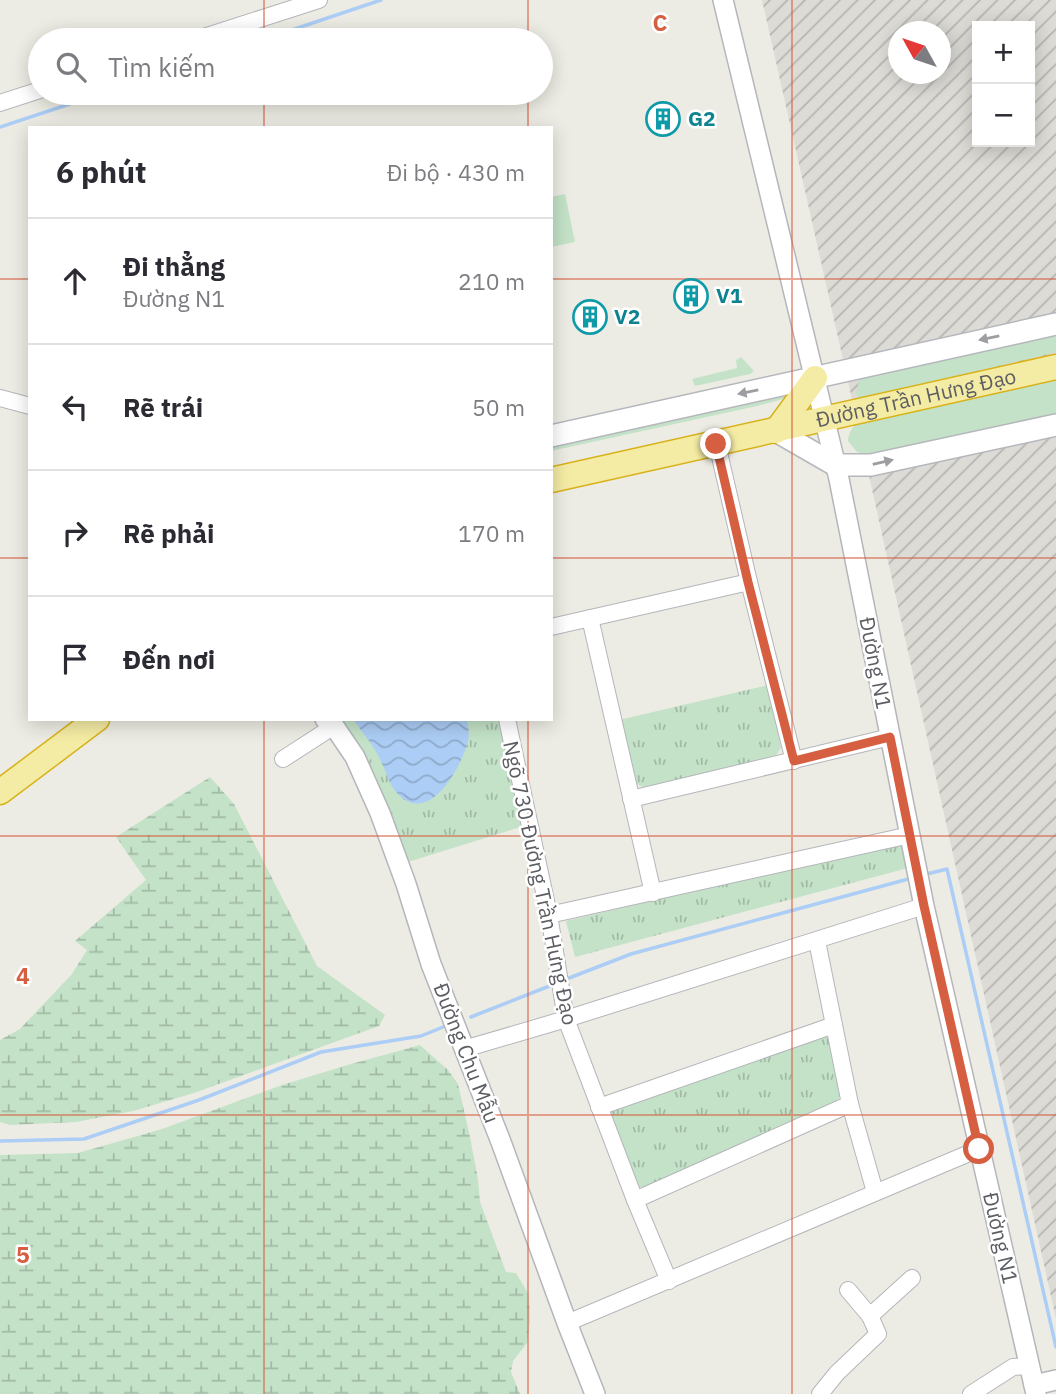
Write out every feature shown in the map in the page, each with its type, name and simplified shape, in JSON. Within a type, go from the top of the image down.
[{"type":"highway","name":"Đường Trần Hưng Đạo","points":[[553,480],[1056,367]]},
{"type":"highway","points":[[776,431],[815,378]]},
{"type":"highway","points":[[0,792],[94,721]]},
{"type":"main road","name":"Đường Trần Hưng Đạo","points":[[553,436],[1056,324]]},
{"type":"main road","name":"Đường Trần Hưng Đạo","points":[[776,431],[835,465],[871,465],[1056,425]]},
{"type":"street","points":[[232,28],[319,0]]},
{"type":"street","name":"Đường N1","points":[[723,0],[825,419],[924,906],[1034,1381]]},
{"type":"street","points":[[0,103],[28,94]]},
{"type":"street","points":[[0,398],[28,405]]},
{"type":"street","points":[[716,444],[794,761]]},
{"type":"street","points":[[553,627],[748,582]]},
{"type":"street","points":[[590,618],[653,893]]},
{"type":"street","name":"Ngõ 730 Đường Trần Hưng Đạo","points":[[507,721],[549,915],[565,1013],[635,1200],[669,1281]]},
{"type":"street","points":[[283,759],[330,723]]},
{"type":"street","name":"Đường Chu Mẫu","points":[[330,723],[355,757],[380,813],[431,964],[501,1142],[566,1324],[595,1394]]},
{"type":"street","points":[[631,799],[890,737]]},
{"type":"street","points":[[549,915],[910,835]]},
{"type":"street","points":[[464,1049],[565,1013],[817,941],[924,906]]},
{"type":"street","points":[[817,941],[850,1104],[875,1192]]},
{"type":"street","points":[[599,1107],[834,1025]]},
{"type":"street","points":[[635,1200],[850,1104]]},
{"type":"street","points":[[566,1324],[979,1149]]},
{"type":"street","points":[[870,1316],[912,1278]]},
{"type":"street","points":[[820,1394],[836,1373],[878,1334],[870,1316],[848,1290]]},
{"type":"street","points":[[971,1394],[1013,1367],[1034,1381],[1056,1380]]},
{"type":"shaded area","points":[[762,0],[1056,0],[1056,1319],[860,435]]},
{"type":"green space","points":[[565,194],[575,242],[553,247],[553,197]]},
{"type":"green space","points":[[1056,334],[1056,352],[859,399],[856,394],[859,381],[865,376]]},
{"type":"green space","points":[[741,357],[754,371],[750,374],[695,386],[692,379],[737,368],[736,360]]},
{"type":"green space","points":[[1056,378],[1056,414],[867,454],[857,452],[848,441],[852,429],[861,420]]},
{"type":"green space","points":[[787,393],[783,399],[757,406],[553,451],[553,441]]},
{"type":"green space","points":[[768,685],[781,748],[774,758],[643,787],[634,783],[619,720]]},
{"type":"green space","points":[[337,721],[502,721],[524,826],[408,862]]},
{"type":"green space","points":[[210,777],[234,804],[317,966],[385,1015],[379,1026],[194,1093],[133,1111],[76,1122],[10,1125],[0,1122],[0,1040],[20,1029],[72,974],[87,950],[75,941],[146,880],[116,837]]},
{"type":"green space","points":[[903,842],[908,868],[575,957],[566,921]]},
{"type":"green space","points":[[824,1035],[831,1041],[845,1092],[836,1101],[646,1188],[634,1183],[610,1113],[613,1109]]},
{"type":"green space","points":[[420,1045],[448,1070],[458,1084],[478,1179],[480,1202],[506,1272],[516,1273],[529,1295],[527,1343],[513,1361],[511,1372],[520,1394],[0,1394],[0,1155],[78,1153],[162,1129],[282,1085]]},
{"type":"water","points":[[354,721],[467,721],[469,738],[459,764],[444,788],[424,803],[413,803],[401,797],[393,788],[375,750]]},
{"type":"waterway","points":[[298,28],[381,0]]},
{"type":"waterway","points":[[0,127],[67,105]]},
{"type":"waterway","points":[[923,875],[947,869],[1056,1347]]},
{"type":"waterway","points":[[564,980],[631,954],[912,878]]},
{"type":"waterway","points":[[471,1017],[557,983]]},
{"type":"waterway","points":[[0,1141],[84,1139],[199,1100],[321,1052],[421,1036],[448,1025]]},
{"type":"place","name":"G2","points":[[663,119]]},
{"type":"place","name":"V1","points":[[691,296]]},
{"type":"place","name":"V2","points":[[590,317]]},
{"type":"route","points":[[716,444],[794,761],[890,737],[924,906],[979,1149]]}]
